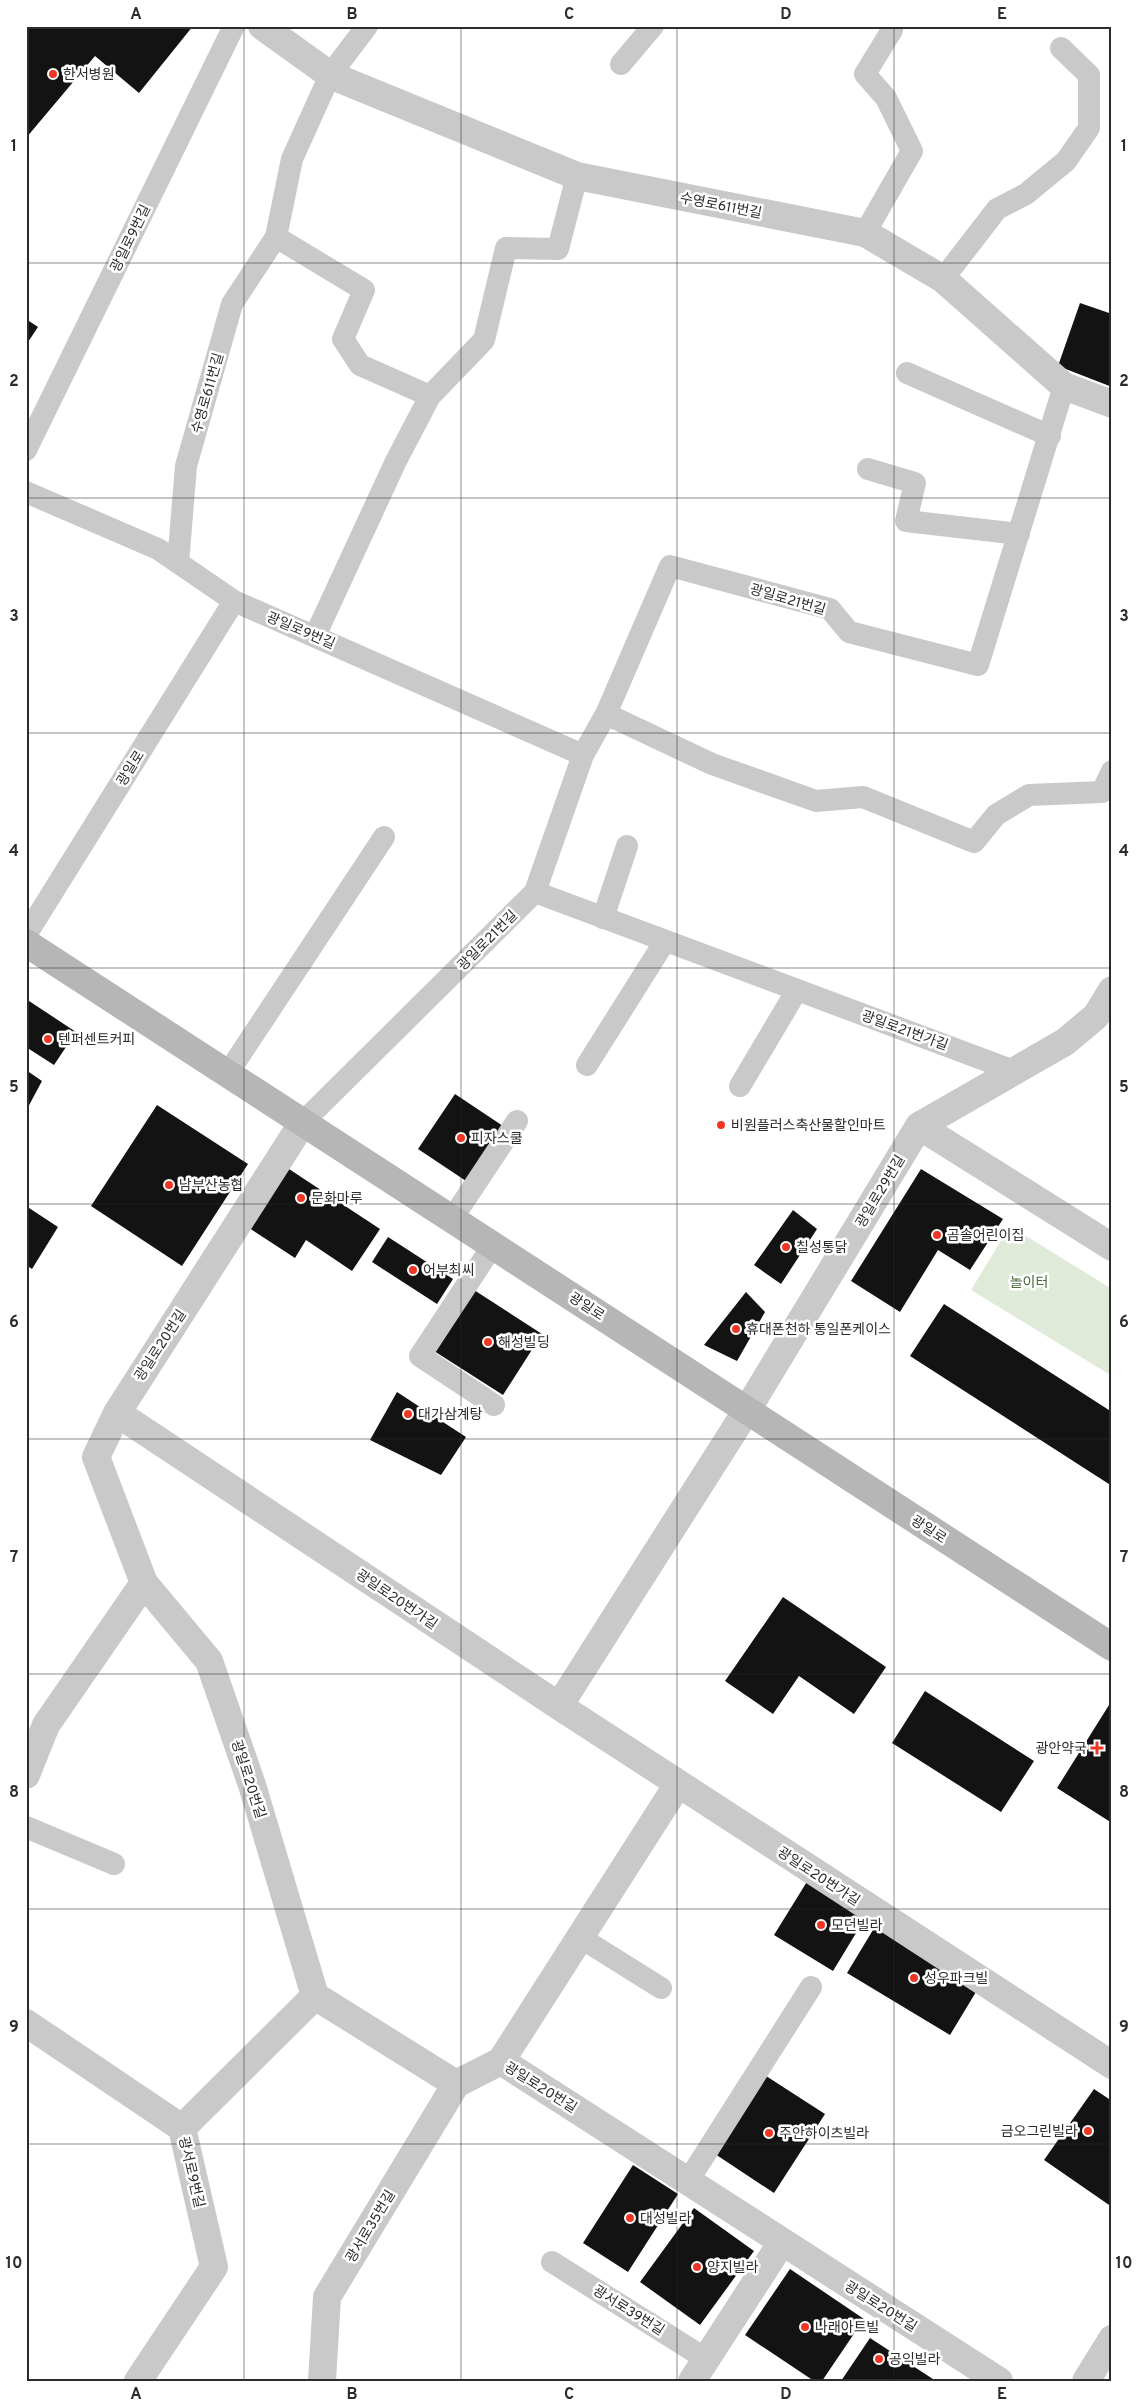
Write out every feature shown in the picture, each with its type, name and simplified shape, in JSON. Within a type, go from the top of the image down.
[{"type":"street","name":"수영로611번길","points":[[262,26],[330,75],[577,176],[865,233],[943,279],[1064,386],[1112,404]]},
{"type":"street","name":"광일로","points":[[26,943],[1112,1647]]},
{"type":"street","name":"광일로29번길","points":[[747,1410],[919,1126],[1065,1042],[1108,1004]]},
{"type":"street","name":"광일로20번길","points":[[302,1122],[117,1413],[96,1457],[144,1584],[209,1661],[252,1786],[315,1996]]},
{"type":"street","points":[[919,1126],[1112,1247]]},
{"type":"street","points":[[559,1706],[747,1410]]},
{"type":"street","name":"광일로20번가길","points":[[117,1413],[678,1784],[1112,2065]]},
{"type":"street","points":[[26,1775],[46,1725],[144,1584]]},
{"type":"street","points":[[501,2061],[678,1784]]},
{"type":"street","points":[[182,2128],[315,1996],[456,2084]]},
{"type":"street","name":"광서로9번길","points":[[26,2023],[182,2128],[214,2268],[138,2381]]},
{"type":"street","name":"광일로20번길","points":[[456,2084],[501,2061],[999,2381]]},
{"type":"street","name":"광서로35번길","points":[[322,2381],[328,2297],[456,2084]]},
{"type":"street","name":"광서로39번길","points":[[699,2370],[782,2242]]},
{"type":"street","points":[[1086,2381],[1112,2339]]},
{"type":"lane","name":"광일로9번길","points":[[26,450],[234,26]]},
{"type":"lane","name":"수영로611번길","points":[[178,563],[186,466],[232,304],[276,237],[292,160],[330,75],[367,26]]},
{"type":"lane","points":[[621,64],[653,26]]},
{"type":"lane","points":[[865,233],[912,152],[886,98],[865,74],[892,30]]},
{"type":"lane","points":[[943,279],[997,209],[1026,194],[1066,161],[1089,128],[1090,75],[1061,48]]},
{"type":"lane","points":[[315,636],[396,461],[430,396],[484,340],[506,248],[558,249],[577,176]]},
{"type":"lane","points":[[276,237],[364,290],[343,339],[360,365],[430,396]]},
{"type":"lane","points":[[906,373],[1050,436]]},
{"type":"lane","name":"광일로21번길","points":[[302,1122],[535,892],[583,755],[606,714],[670,566],[830,609],[849,632],[978,665],[1064,386]]},
{"type":"lane","points":[[868,470],[915,483],[906,521],[1019,534]]},
{"type":"lane","name":"광일로9번길","points":[[26,492],[158,549],[234,601],[583,755]]},
{"type":"lane","name":"광일로","points":[[26,935],[234,601]]},
{"type":"lane","points":[[606,714],[712,764],[808,798],[816,800],[863,797],[974,842],[996,815],[1030,796],[1102,792],[1112,771]]},
{"type":"lane","points":[[228,1073],[384,838]]},
{"type":"lane","points":[[603,918],[627,846]]},
{"type":"lane","name":"광일로21번가길","points":[[535,892],[1014,1071]]},
{"type":"lane","points":[[587,1065],[665,941]]},
{"type":"lane","points":[[740,1086],[797,990]]},
{"type":"lane","points":[[452,1219],[517,1121]]},
{"type":"lane","points":[[493,1245],[420,1356],[494,1405]]},
{"type":"lane","points":[[26,1827],[114,1864]]},
{"type":"lane","points":[[581,1938],[661,1988]]},
{"type":"lane","points":[[688,2181],[812,1987]]},
{"type":"lane","name":"광서로39번길","points":[[552,2262],[699,2370]]},
{"type":"green space","name":"놀이터","points":[[1010,1226],[1112,1289],[1112,1376],[971,1290]]},
{"type":"building","name":"한서병원","points":[[26,26],[193,26],[139,93],[95,56],[26,138]]},
{"type":"building","points":[[1080,303],[1112,314],[1112,387],[1058,366]]},
{"type":"building","points":[[26,319],[38,327],[26,345]]},
{"type":"building","name":"텐퍼센트커피","points":[[26,999],[76,1032],[54,1065],[26,1047]]},
{"type":"building","points":[[26,1070],[42,1081],[26,1111]]},
{"type":"building","name":"피자스쿨","points":[[455,1094],[503,1126],[466,1181],[418,1149]]},
{"type":"building","name":"남부산농협","points":[[157,1105],[248,1164],[182,1266],[91,1206]]},
{"type":"building","name":"문화마루","points":[[289,1169],[380,1229],[352,1271],[306,1240],[295,1258],[249,1228]]},
{"type":"building","name":"곰솔어린이집","points":[[921,1169],[1003,1219],[970,1270],[938,1250],[900,1312],[851,1281]]},
{"type":"building","points":[[26,1206],[58,1227],[32,1269],[26,1265]]},
{"type":"building","name":"칠성통닭","points":[[793,1210],[817,1229],[781,1284],[754,1265]]},
{"type":"building","name":"어부최씨","points":[[388,1237],[453,1279],[437,1304],[372,1262]]},
{"type":"building","name":"해성빌딩","points":[[474,1290],[542,1334],[503,1395],[434,1351]]},
{"type":"building","name":"휴대폰천하 통일폰케이스","points":[[746,1292],[765,1312],[737,1361],[704,1345]]},
{"type":"building","points":[[944,1304],[1112,1412],[1112,1486],[910,1356]]},
{"type":"building","name":"대가삼계탕","points":[[397,1392],[466,1437],[441,1475],[370,1440]]},
{"type":"building","points":[[783,1597],[886,1667],[854,1714],[799,1676],[773,1714],[725,1681]]},
{"type":"building","points":[[925,1691],[1034,1761],[1001,1812],[892,1743]]},
{"type":"building","name":"광안약국","points":[[1109,1705],[1112,1707],[1112,1823],[1057,1788]]},
{"type":"building","name":"모던빌라","points":[[808,1880],[867,1915],[833,1971],[774,1935]]},
{"type":"building","name":"성우파크빌","points":[[879,1920],[982,1982],[950,2035],[847,1973]]},
{"type":"building","name":"주안하이츠빌라","points":[[763,2074],[825,2114],[774,2193],[712,2152]]},
{"type":"building","name":"금오그린빌라","points":[[1094,2089],[1112,2101],[1112,2207],[1044,2160]]},
{"type":"building","name":"대성빌라","points":[[633,2165],[678,2194],[628,2272],[583,2243]]},
{"type":"building","name":"양지빌라","points":[[694,2208],[754,2251],[700,2325],[640,2282]]},
{"type":"building","name":"나래아트빌","points":[[790,2269],[864,2319],[822,2381],[814,2381],[745,2335]]},
{"type":"building","name":"공익빌라","points":[[870,2338],[936,2381],[841,2381]]},
{"type":"place","name":"한서병원","points":[[53,74]]},
{"type":"place","name":"텐퍼센트커피","points":[[48,1039]]},
{"type":"place","name":"비원플러스축산물할인마트","points":[[721,1125]]},
{"type":"place","name":"피자스쿨","points":[[461,1138]]},
{"type":"place","name":"남부산농협","points":[[169,1185]]},
{"type":"place","name":"문화마루","points":[[301,1198]]},
{"type":"place","name":"곰솔어린이집","points":[[937,1235]]},
{"type":"place","name":"칠성통닭","points":[[786,1247]]},
{"type":"place","name":"어부최씨","points":[[413,1270]]},
{"type":"place","name":"휴대폰천하 통일폰케이스","points":[[736,1329]]},
{"type":"place","name":"해성빌딩","points":[[488,1342]]},
{"type":"place","name":"대가삼계탕","points":[[408,1414]]},
{"type":"place","name":"광안약국","points":[[1097,1748]]},
{"type":"place","name":"모던빌라","points":[[821,1925]]},
{"type":"place","name":"성우파크빌","points":[[914,1978]]},
{"type":"place","name":"금오그린빌라","points":[[1088,2131]]},
{"type":"place","name":"주안하이츠빌라","points":[[769,2133]]},
{"type":"place","name":"대성빌라","points":[[630,2218]]},
{"type":"place","name":"양지빌라","points":[[697,2267]]},
{"type":"place","name":"나래아트빌","points":[[805,2327]]},
{"type":"place","name":"공익빌라","points":[[879,2359]]}]
